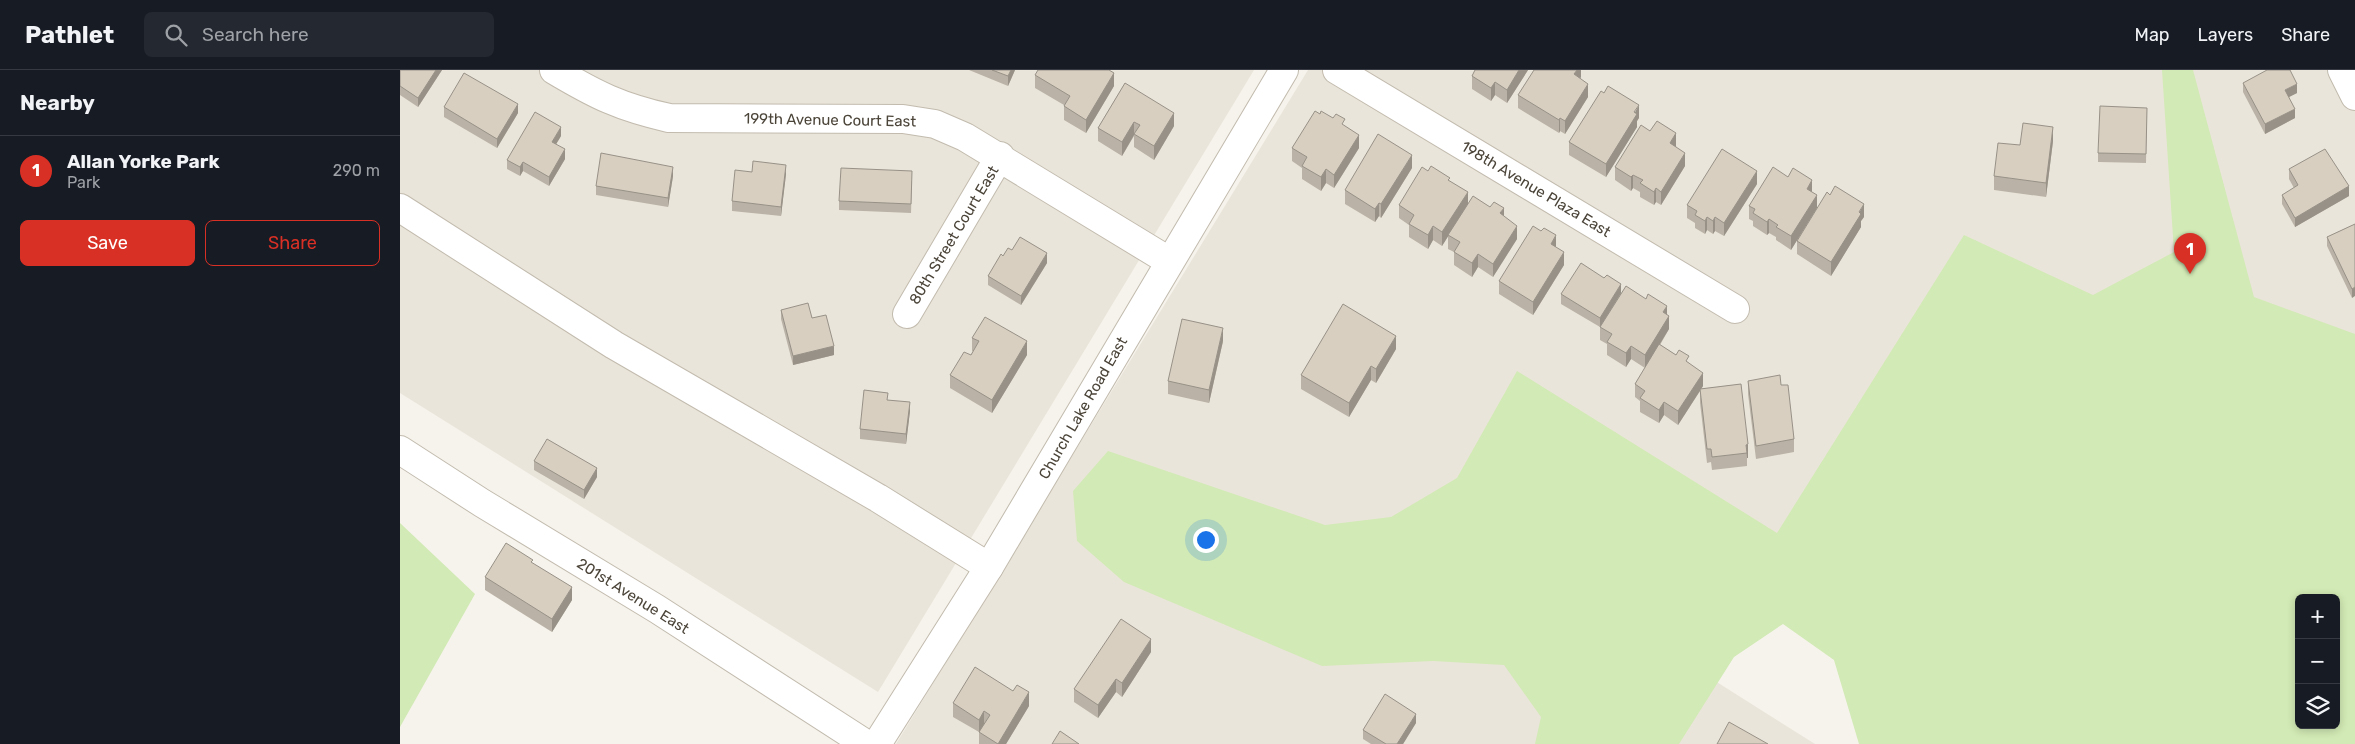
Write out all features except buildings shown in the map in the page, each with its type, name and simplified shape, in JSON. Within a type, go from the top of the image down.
[{"type":"street","name":"199th Avenue Court East","points":[[554,70],[603,99],[634,110],[669,118],[903,119],[935,124],[949,129],[1000,156],[1169,261]]},
{"type":"street","name":"Church Lake Road East","points":[[877,744],[989,567],[1284,70]]},
{"type":"street","name":"198th Avenue Plaza East","points":[[1337,70],[1735,308]]},
{"type":"street","points":[[2342,70],[2355,96]]},
{"type":"street","name":"80th Street Court East","points":[[907,314],[1000,156]]},
{"type":"street","points":[[400,208],[614,346],[878,498],[989,567]]},
{"type":"street","name":"201st Avenue East","points":[[400,450],[482,503],[657,610],[866,744]]},
{"type":"shaded area","points":[[400,70],[1254,70],[878,692],[400,393]]},
{"type":"shaded area","points":[[1308,70],[2355,70],[2355,490],[1777,534],[1693,667],[1815,744],[896,744]]},
{"type":"green space","points":[[2162,70],[2193,70],[2254,297],[2355,334],[2355,744],[1859,744],[1834,660],[1783,624],[1734,657],[1679,744],[1535,744],[1541,717],[1504,665],[1433,661],[1322,666],[1124,582],[1077,541],[1073,491],[1108,451],[1325,525],[1391,517],[1457,478],[1517,371],[1777,533],[1964,235],[2093,295],[2174,252]]},
{"type":"green space","points":[[400,523],[475,594],[400,727]]},
{"type":"place","name":"Allan Yorke Park","points":[[2190,274]]}]
